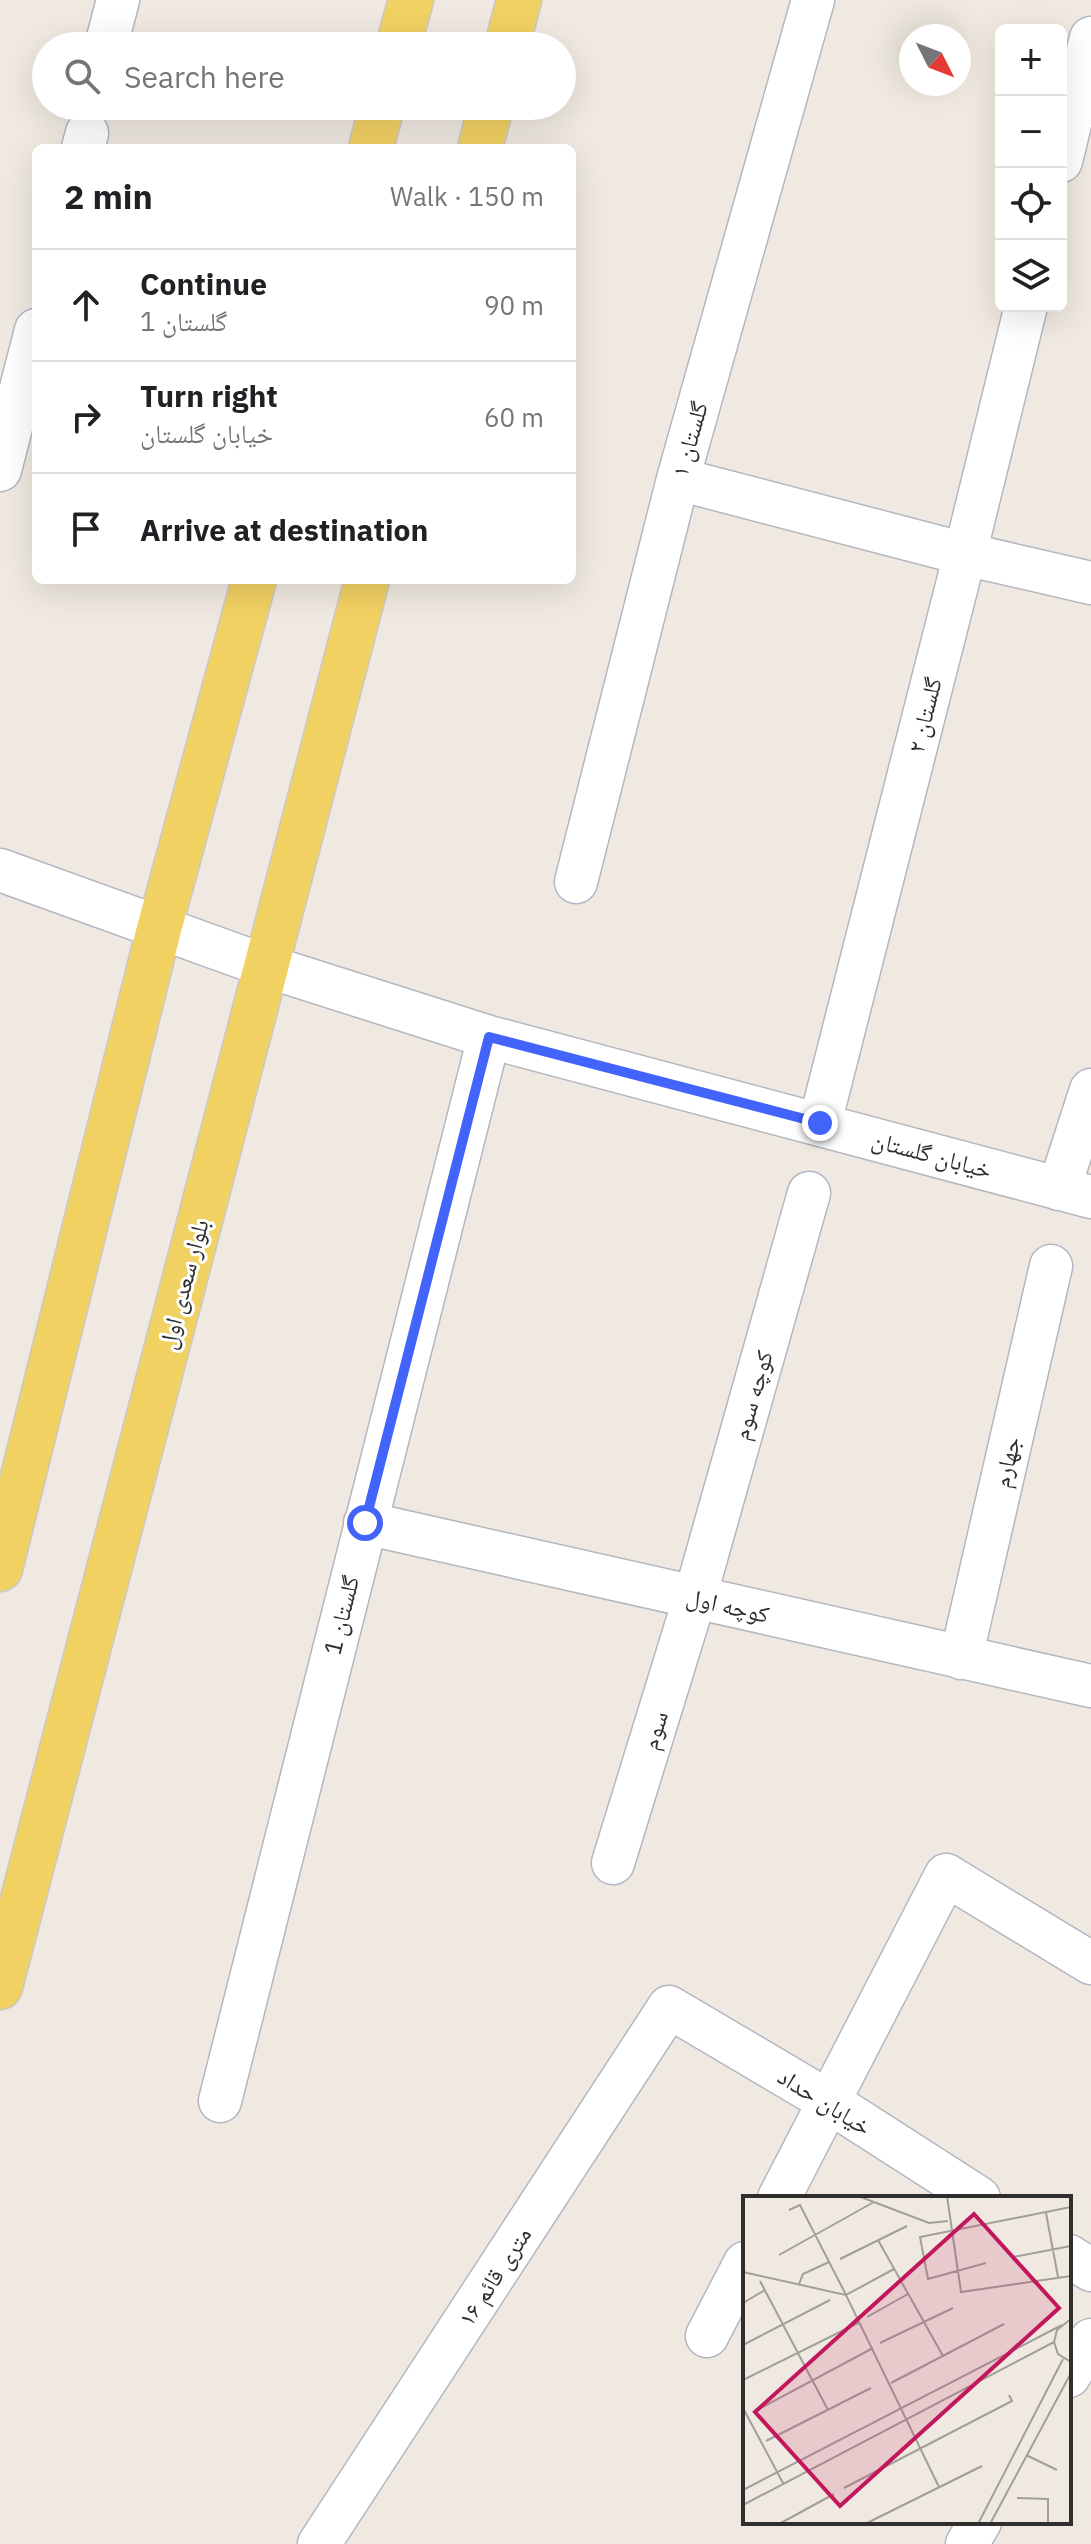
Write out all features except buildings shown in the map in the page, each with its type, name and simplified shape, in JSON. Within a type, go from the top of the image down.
[{"type":"main road","points":[[402,32],[411,0]]},
{"type":"main road","points":[[511,32],[519,0]]},
{"type":"main road","points":[[372,144],[378,120]]},
{"type":"main road","points":[[481,144],[487,120]]},
{"type":"main road","points":[[0,1569],[159,929],[253,584]]},
{"type":"main road","name":"بلوار سعدی اول","points":[[0,1987],[366,584]]},
{"type":"street","name":"گلستان ۱","points":[[576,882],[678,479],[813,0]]},
{"type":"street","points":[[1067,136],[1091,38]]},
{"type":"street","name":"گلستان ۲","points":[[820,1123],[1025,312]]},
{"type":"street","points":[[0,470],[32,346]]},
{"type":"street","points":[[678,479],[965,554],[1091,583]]},
{"type":"street","name":"خیابان گلستان","points":[[0,870],[266,966],[489,1037],[1075,1193]]},
{"type":"street","name":"گلستان 1","points":[[220,2101],[489,1037]]},
{"type":"street","points":[[1075,1193],[1091,1090]]},
{"type":"street","name":"کوچه سوم","points":[[695,1597],[809,1193]]},
{"type":"street","name":"جهارم","points":[[961,1658],[1051,1266]]},
{"type":"street","name":"کوچه اول","points":[[365,1523],[1091,1686]]},
{"type":"street","name":"سوم","points":[[613,1863],[695,1597]]},
{"type":"street","points":[[780,2196],[946,1875],[1091,1963]]},
{"type":"street","name":"خیابان حداد","points":[[669,2007],[828,2101],[976,2196]]},
{"type":"street","name":"۱۶ متری قائم","points":[[319,2544],[669,2007]]},
{"type":"street","points":[[1071,2257],[1091,2270]]},
{"type":"street","points":[[707,2336],[743,2267]]},
{"type":"street","points":[[1071,2373],[1091,2340]]},
{"type":"street","points":[[967,2544],[979,2524]]},
{"type":"route","points":[[365,1523],[489,1037],[820,1123]]}]
